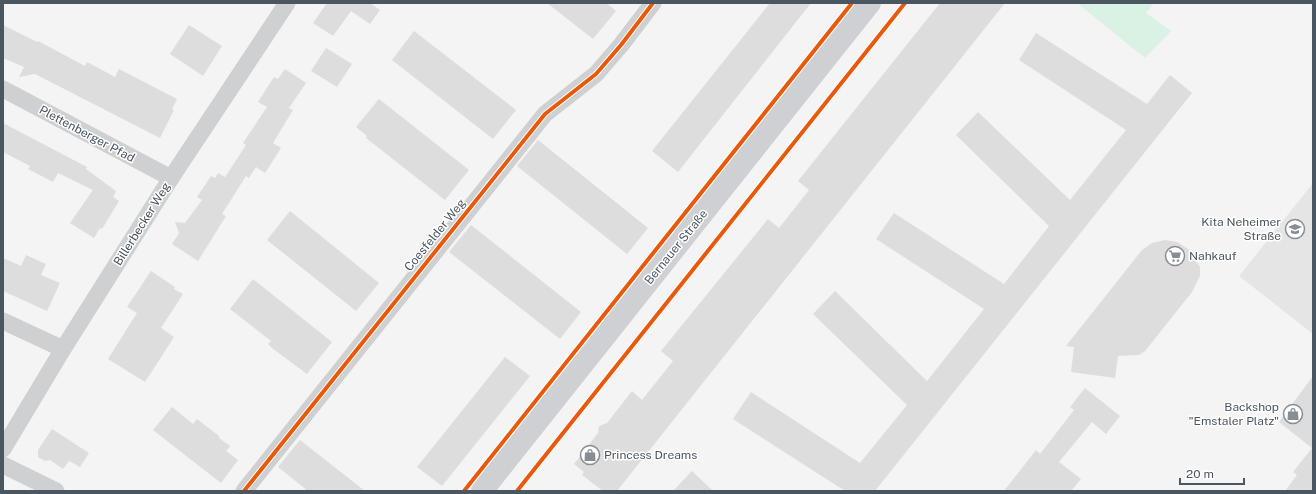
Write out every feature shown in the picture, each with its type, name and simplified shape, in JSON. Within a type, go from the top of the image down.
[{"type":"main road","name":"Bernauer Straße","points":[[482,491],[870,3]]},
{"type":"street","name":"Coesfelder Weg","points":[[244,491],[545,114],[596,74],[621,45],[653,3]]},
{"type":"street","name":"Billerbecker Weg","points":[[3,449],[63,349],[280,5]]},
{"type":"street","name":"Plettenberger Pfad","points":[[3,89],[171,178]]},
{"type":"street","points":[[3,321],[63,349]]},
{"type":"street","points":[[3,465],[56,491]]},
{"type":"shaded area","name":"Kita Neheimer Straße","points":[[1313,183],[1313,334],[1239,276]]},
{"type":"green space","points":[[1077,3],[1154,3],[1146,13],[1171,31],[1145,58]]},
{"type":"building","points":[[327,3],[370,3],[380,10],[370,24],[351,11],[333,36],[313,23]]},
{"type":"building","points":[[547,3],[606,3],[616,11],[593,39]]},
{"type":"building","points":[[770,3],[811,3],[678,172],[652,151]]},
{"type":"building","points":[[940,3],[1005,3],[617,491],[603,491],[582,475],[584,472],[574,464],[598,433],[599,426],[607,423],[632,391],[642,400],[673,361],[661,351],[768,219],[779,228],[809,190],[798,181]]},
{"type":"building","points":[[3,25],[37,42],[38,41],[85,66],[87,62],[115,77],[119,69],[177,99],[172,109],[174,110],[160,138],[35,74],[19,77],[24,67],[3,58]]},
{"type":"building","points":[[189,25],[222,46],[203,76],[170,54]]},
{"type":"building","points":[[414,31],[516,110],[493,139],[392,60]]},
{"type":"building","points":[[1036,33],[1147,104],[1170,75],[1192,93],[875,491],[845,491],[733,419],[751,392],[860,463],[907,405],[813,314],[835,291],[927,381],[984,309],[876,239],[894,213],[1004,284],[1049,226],[956,135],[978,112],[1070,200],[1126,130],[1019,60]]},
{"type":"building","points":[[326,48],[352,64],[337,87],[311,71]]},
{"type":"building","points":[[285,69],[306,83],[289,108],[293,110],[273,143],[281,148],[265,173],[256,167],[249,178],[246,176],[222,214],[226,216],[198,261],[172,244],[179,233],[175,222],[185,223],[202,200],[197,197],[211,176],[215,178],[218,173],[225,177],[246,145],[243,143],[267,107],[258,102],[274,77],[278,79]]},
{"type":"building","points":[[379,99],[469,170],[445,200],[366,138],[367,136],[356,127]]},
{"type":"building","points":[[3,123],[87,167],[86,169],[116,191],[113,197],[119,201],[102,229],[100,228],[94,238],[70,223],[93,190],[58,173],[53,182],[28,169],[30,166],[3,152]]},
{"type":"building","points":[[538,140],[648,228],[627,254],[517,166]]},
{"type":"building","points":[[290,211],[379,283],[356,311],[267,240]]},
{"type":"building","points":[[471,225],[581,312],[560,339],[449,252]]},
{"type":"building","points":[[1165,240],[1177,242],[1188,249],[1200,267],[1200,276],[1192,292],[1145,351],[1139,355],[1118,356],[1115,378],[1071,372],[1074,347],[1066,346],[1142,250],[1152,243]]},
{"type":"building","points":[[26,255],[46,264],[41,275],[60,283],[47,311],[3,291],[3,258],[21,266]]},
{"type":"building","points":[[151,271],[183,294],[161,328],[174,337],[145,382],[108,359],[137,313],[127,307]]},
{"type":"building","points":[[253,279],[332,342],[307,374],[272,348],[268,344],[271,341],[230,309]]},
{"type":"building","points":[[505,357],[530,376],[442,486],[417,467]]},
{"type":"building","points":[[1313,376],[1313,491],[1285,491],[1297,475],[1293,472],[1312,448],[1279,422]]},
{"type":"building","points":[[1085,388],[1120,416],[1106,434],[1092,422],[1059,462],[1081,479],[1071,491],[1004,491],[1036,450],[1040,454],[1074,410],[1070,407]]},
{"type":"building","points":[[172,407],[193,424],[197,419],[230,446],[226,451],[238,460],[221,483],[153,430]]},
{"type":"building","points":[[52,429],[89,453],[80,467],[69,461],[63,469],[50,460],[45,461],[38,457],[38,450]]},
{"type":"building","points":[[300,440],[365,491],[308,491],[278,467]]},
{"type":"building","points":[[692,471],[713,491],[673,491]]},
{"type":"cycle path","points":[[244,491],[545,114],[596,74],[621,45],[653,3]]},
{"type":"cycle path","points":[[464,491],[852,3]]},
{"type":"cycle path","points":[[517,491],[905,3]]},
{"type":"place","name":"Kita Neheimer Straße","points":[[1295,229]]},
{"type":"place","name":"Nahkauf","points":[[1175,256]]},
{"type":"place","name":"Backshop \"Emstaler Platz\"","points":[[1293,414]]},
{"type":"place","name":"Princess Dreams","points":[[590,455]]}]
